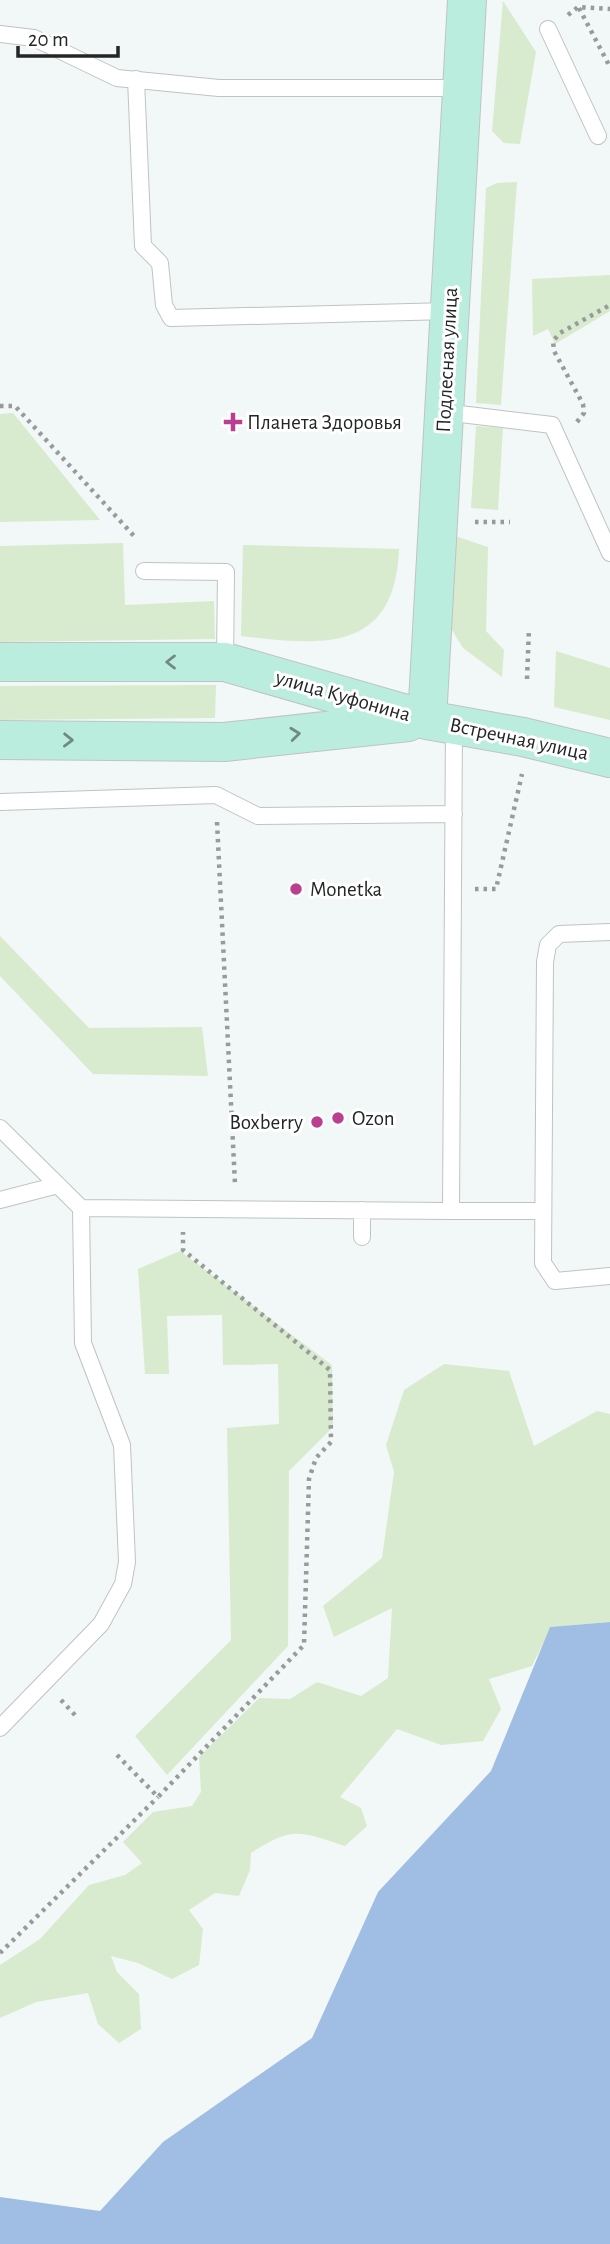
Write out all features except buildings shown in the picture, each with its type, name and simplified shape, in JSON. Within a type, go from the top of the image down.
[{"type":"main road","name":"Подлесная улица","points":[[441,722],[444,412],[467,0]]},
{"type":"main road","name":"улица Куфонина","points":[[0,662],[225,662],[441,722]]},
{"type":"main road","name":"улица Куфонина","points":[[0,740],[224,742],[441,722]]},
{"type":"main road","name":"Встречная улица","points":[[441,722],[610,758]]},
{"type":"lane","points":[[548,29],[598,135]]},
{"type":"lane","points":[[0,34],[34,38],[117,78],[219,88],[338,83],[462,88]]},
{"type":"lane","points":[[136,79],[144,246],[160,263],[164,305],[171,318],[449,311]]},
{"type":"lane","points":[[444,412],[552,425],[610,553]]},
{"type":"lane","points":[[144,571],[226,572],[225,662]]},
{"type":"lane","points":[[441,722],[454,814],[451,1211]]},
{"type":"lane","points":[[0,802],[216,795],[258,816],[454,814]]},
{"type":"lane","points":[[610,932],[559,934],[548,945],[545,962],[543,1211],[543,1263],[555,1281],[610,1276]]},
{"type":"lane","points":[[0,1128],[81,1208],[83,1343],[122,1445],[127,1562],[123,1584],[101,1624],[46,1684],[0,1728]]},
{"type":"lane","points":[[0,1200],[58,1185]]},
{"type":"lane","points":[[81,1208],[543,1211]]},
{"type":"lane","points":[[362,1210],[362,1237]]},
{"type":"path","points":[[548,29],[578,7],[610,9]]},
{"type":"path","points":[[578,7],[610,67]]},
{"type":"path","points":[[557,433],[580,421],[584,413],[583,404],[554,351],[553,341],[560,333],[610,305]]},
{"type":"path","points":[[0,406],[15,406],[134,536]]},
{"type":"path","points":[[475,522],[510,523]]},
{"type":"path","points":[[527,679],[529,629]]},
{"type":"path","points":[[454,889],[496,889],[522,774]]},
{"type":"path","points":[[216,795],[237,1209]]},
{"type":"path","points":[[0,1953],[158,1797],[304,1646],[309,1479],[316,1458],[331,1442],[330,1370],[183,1250],[183,1209]]},
{"type":"path","points":[[117,1755],[158,1797]]},
{"type":"green space","points":[[503,1],[536,52],[520,144],[504,143],[492,131]]},
{"type":"green space","points":[[517,182],[501,405],[476,403],[486,188],[497,183]]},
{"type":"green space","points":[[610,275],[610,311],[555,344],[548,329],[533,336],[532,279]]},
{"type":"green space","points":[[13,413],[100,520],[0,522],[0,414]]},
{"type":"green space","points":[[476,426],[503,428],[498,510],[471,508]]},
{"type":"green space","points":[[452,535],[488,547],[486,631],[504,650],[502,677],[463,648],[447,622]]},
{"type":"green space","points":[[123,543],[125,605],[214,601],[215,639],[0,642],[0,546]]},
{"type":"green space","points":[[243,545],[399,549],[394,583],[384,608],[369,625],[349,635],[326,640],[300,641],[241,636]]},
{"type":"green space","points":[[556,651],[610,668],[610,720],[554,707]]},
{"type":"green space","points":[[216,685],[215,718],[0,720],[0,686]]},
{"type":"green space","points":[[0,936],[89,1028],[202,1027],[208,1076],[93,1074],[0,976]]},
{"type":"green space","points":[[180,1251],[332,1365],[333,1427],[289,1471],[288,1646],[167,1775],[135,1736],[231,1640],[227,1428],[279,1424],[278,1364],[223,1365],[222,1315],[167,1316],[169,1374],[145,1374],[138,1269]]},
{"type":"green space","points":[[444,1364],[509,1371],[534,1446],[597,1411],[610,1414],[610,1622],[551,1627],[532,1666],[489,1679],[501,1709],[483,1741],[441,1745],[397,1729],[340,1797],[361,1808],[367,1826],[345,1846],[306,1835],[277,1838],[251,1853],[250,1870],[239,1896],[215,1893],[189,1910],[203,1929],[199,1965],[172,1979],[138,1963],[111,1956],[117,1972],[139,1994],[141,2029],[119,2043],[98,2024],[88,1993],[36,2002],[0,2018],[0,1965],[40,1939],[89,1885],[125,1875],[142,1863],[123,1842],[153,1812],[192,1806],[201,1792],[199,1757],[259,1698],[290,1699],[317,1682],[361,1696],[388,1678],[392,1608],[334,1637],[323,1606],[382,1558],[394,1472],[386,1445],[404,1390]]},
{"type":"water","points":[[610,1622],[610,2244],[0,2244],[0,2197],[100,2211],[163,2142],[312,2038],[378,1892],[491,1771],[550,1627]]},
{"type":"place","name":"Планета Здоровья","points":[[233,422]]},
{"type":"place","name":"Monetka","points":[[296,889]]},
{"type":"place","name":"Ozon","points":[[338,1118]]},
{"type":"place","name":"Boxberry","points":[[317,1122]]}]
